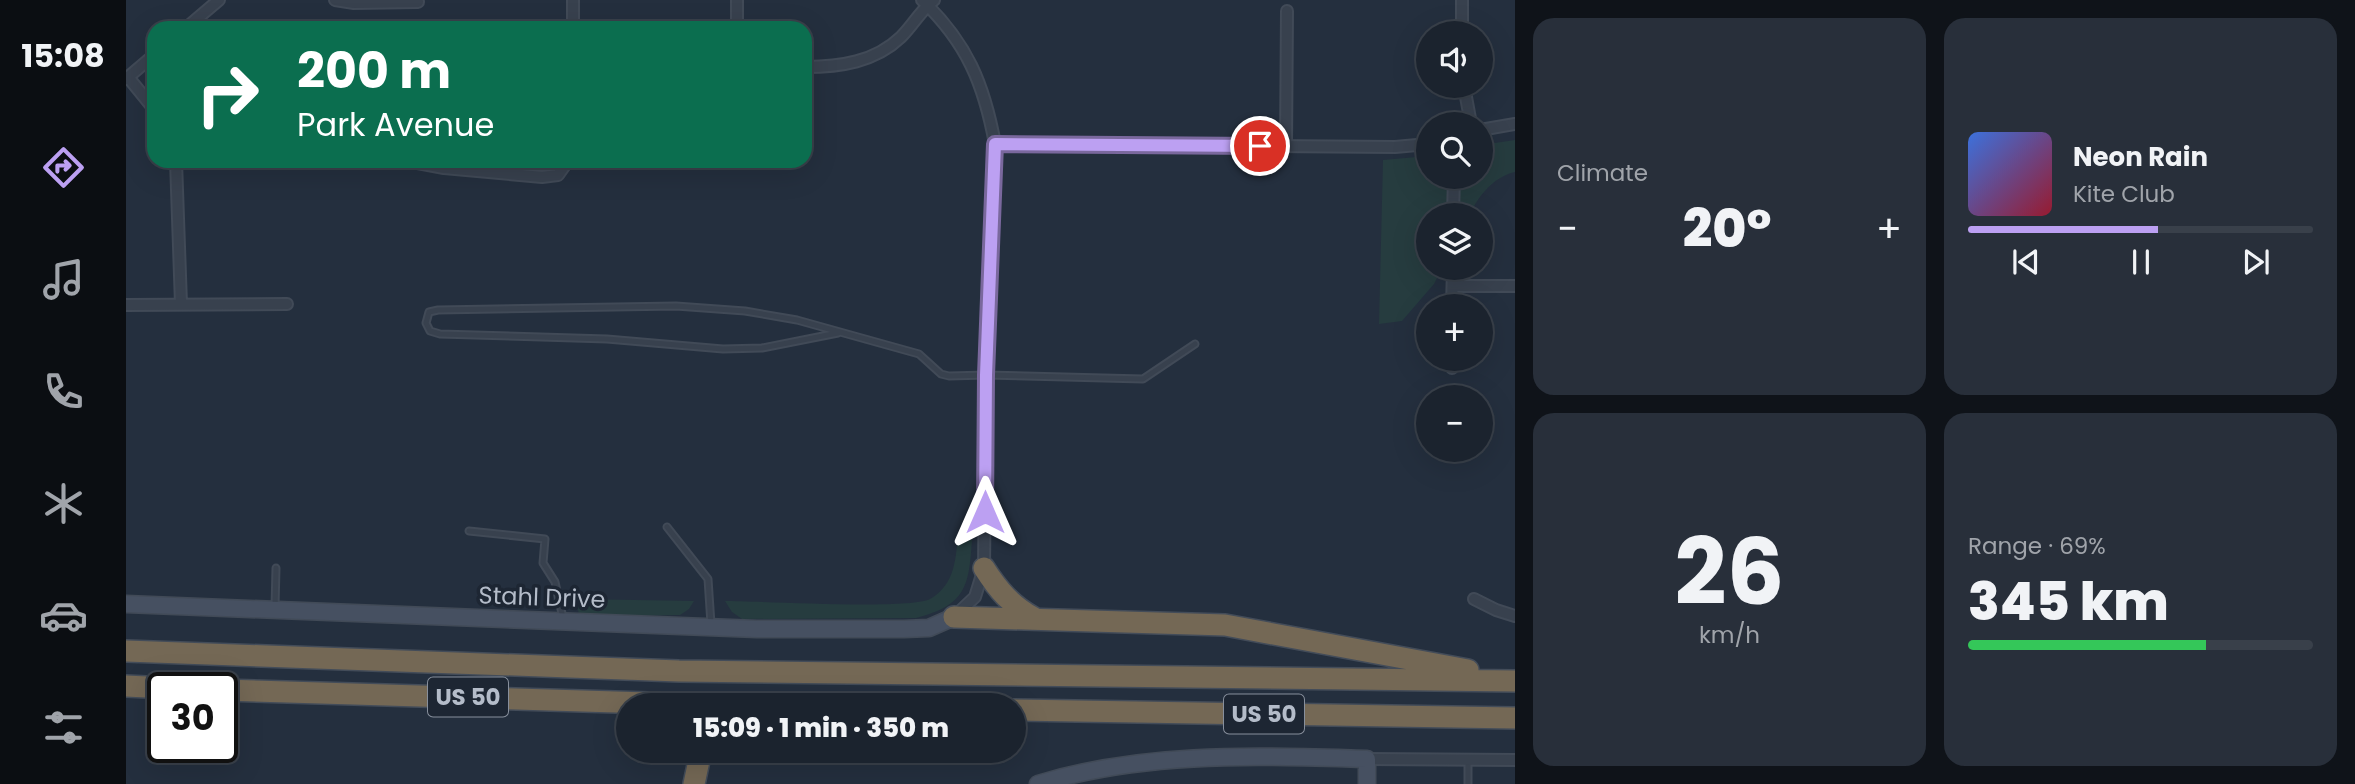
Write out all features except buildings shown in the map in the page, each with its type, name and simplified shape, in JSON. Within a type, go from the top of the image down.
[{"type":"highway","points":[[984,568],[998,590],[1015,607],[1036,619]]},
{"type":"highway","points":[[954,617],[1225,625],[1515,680]]},
{"type":"highway","name":"US 50","points":[[126,651],[679,671],[1515,680]]},
{"type":"highway","points":[[126,686],[147,687]]},
{"type":"highway","name":"US 50","points":[[238,690],[616,702]]},
{"type":"highway","name":"US 50","points":[[1026,710],[1515,718]]},
{"type":"highway","points":[[694,784],[698,763]]},
{"type":"main road","name":"Stahl Drive","points":[[126,604],[712,627],[929,628],[954,617]]},
{"type":"main road","points":[[1046,783],[1092,771],[1245,755],[1367,759],[1367,784]]},
{"type":"street","points":[[194,21],[219,0]]},
{"type":"street","points":[[335,0],[354,3],[418,2]]},
{"type":"street","points":[[573,0],[573,21]]},
{"type":"street","points":[[737,0],[737,21]]},
{"type":"street","points":[[1462,0],[1462,21]]},
{"type":"street","points":[[812,67],[833,67],[856,62],[880,52],[901,37],[928,2],[975,70],[988,107],[995,144],[986,375],[984,568],[975,597],[954,617]]},
{"type":"street","points":[[1286,146],[1287,11]]},
{"type":"street","points":[[147,61],[127,78],[147,102]]},
{"type":"street","points":[[1493,128],[1515,124]]},
{"type":"street","points":[[995,144],[1416,145]]},
{"type":"street","points":[[176,168],[181,304]]},
{"type":"street","points":[[444,168],[542,177],[558,175],[563,168]]},
{"type":"street","points":[[1452,280],[1452,294]]},
{"type":"street","points":[[1452,286],[1515,286]]},
{"type":"street","points":[[126,305],[287,304]]},
{"type":"street","points":[[1474,598],[1496,610],[1515,616]]},
{"type":"street","points":[[1367,759],[1515,760]]},
{"type":"lane","points":[[838,333],[762,348],[723,349],[607,339],[440,334],[430,331],[426,323],[429,312],[438,310],[676,306],[745,311],[797,320],[919,354],[941,374],[949,376],[1143,379],[1195,344]]},
{"type":"lane","points":[[667,527],[708,579],[712,627]]},
{"type":"lane","points":[[469,531],[545,539],[543,563],[555,582],[564,621]]},
{"type":"lane","points":[[275,610],[276,568]]},
{"type":"lane","points":[[1468,760],[1468,784]]},
{"type":"green space","points":[[1515,140],[1515,172],[1493,184],[1493,143]]},
{"type":"green space","points":[[1416,157],[1416,189],[1487,189],[1476,203],[1416,203],[1416,280],[1436,280],[1425,294],[1416,294],[1416,305],[1402,321],[1379,324],[1383,160]]},
{"type":"green space","points":[[972,539],[969,570],[962,592],[945,607],[916,618],[742,619],[732,612],[725,601],[894,604],[930,599],[943,589],[951,576],[957,545]]},
{"type":"green space","points":[[577,599],[694,601],[689,609],[680,615],[579,617]]},
{"type":"route","points":[[985,512],[986,375],[995,144],[1260,146]]}]
